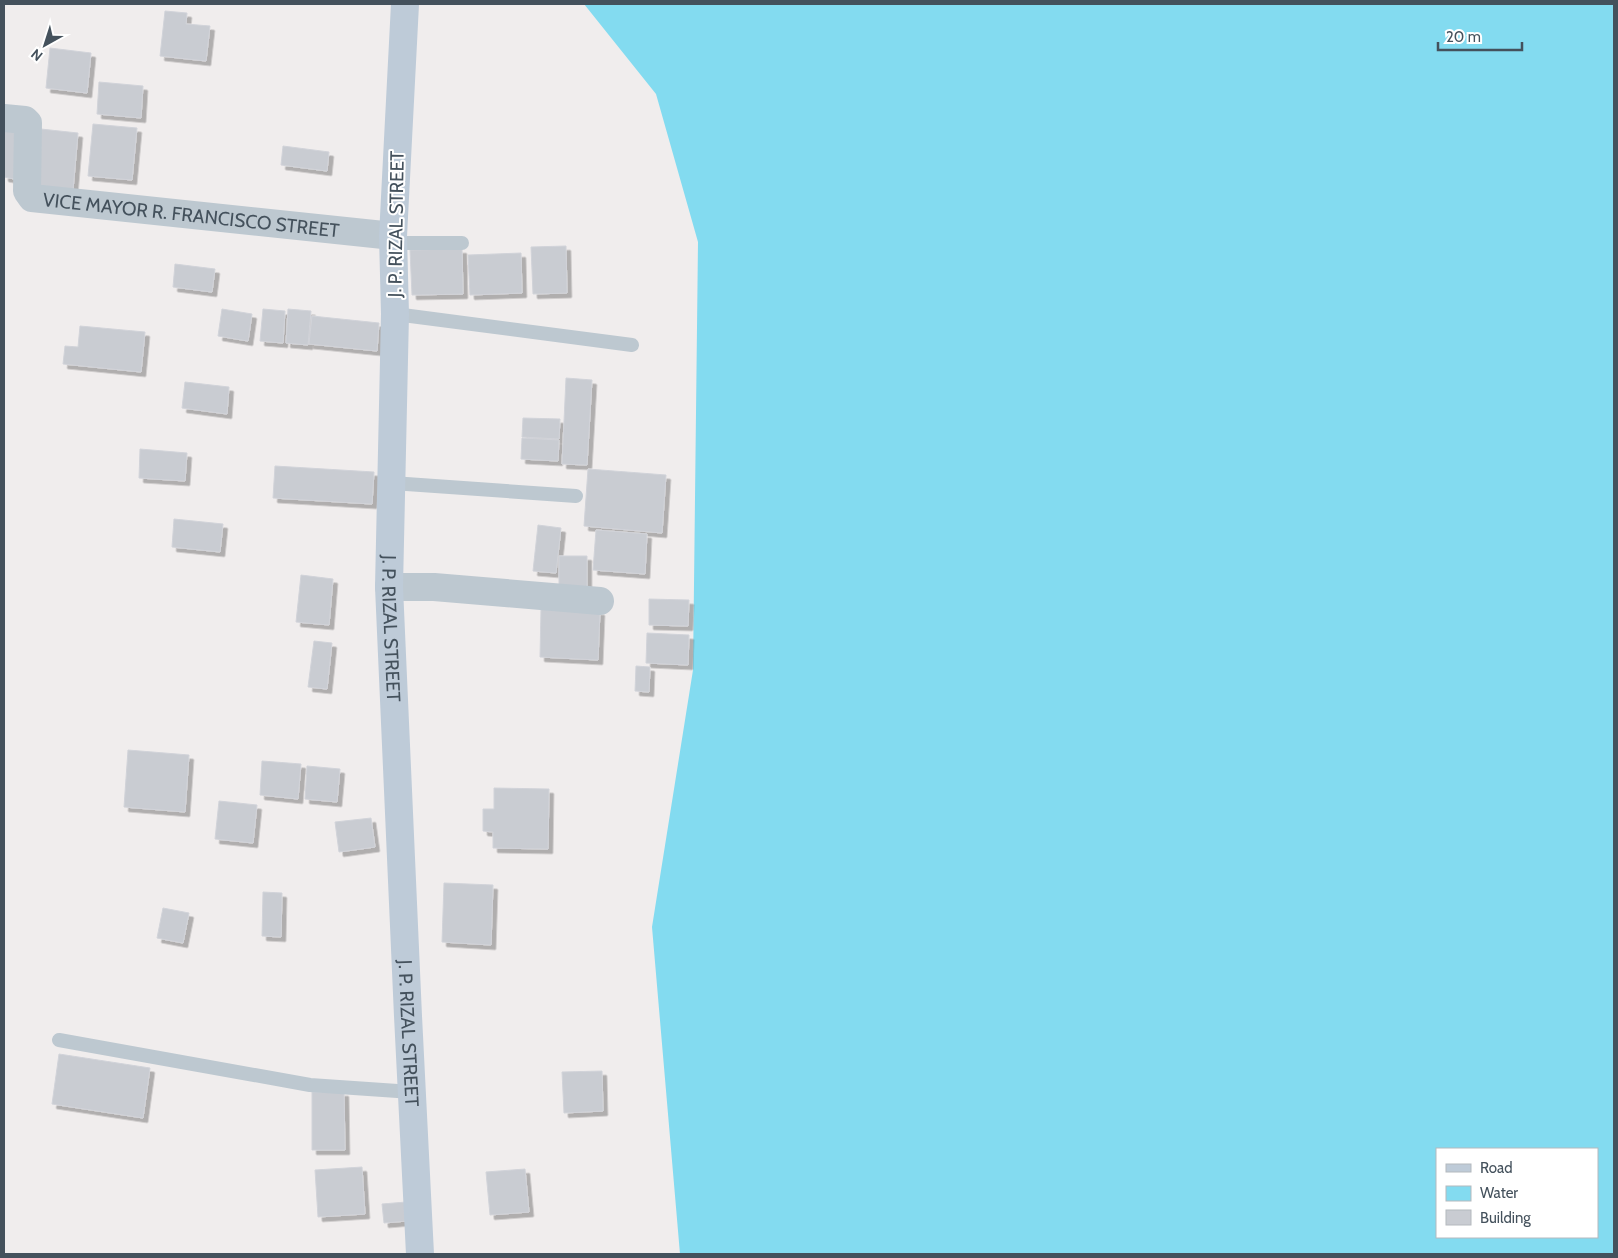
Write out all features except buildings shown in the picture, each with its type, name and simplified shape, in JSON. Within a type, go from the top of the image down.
[{"type":"main road","name":"J. P. RIZAL STREET","points":[[405,4],[393,240],[394,314],[389,588],[420,1254]]},
{"type":"street","name":"VICE MAYOR R. FRANCISCO STREET","points":[[4,118],[25,120],[28,123],[27,191],[32,198],[393,240]]},
{"type":"street","points":[[389,588],[434,587],[600,601]]},
{"type":"lane","points":[[393,240],[462,243]]},
{"type":"lane","points":[[394,314],[632,345]]},
{"type":"lane","points":[[392,483],[576,496]]},
{"type":"lane","points":[[59,1040],[302,1084],[412,1092]]},
{"type":"water","points":[[584,4],[1614,4],[1614,1254],[680,1254],[652,927],[693,670],[698,242],[656,94]]}]
